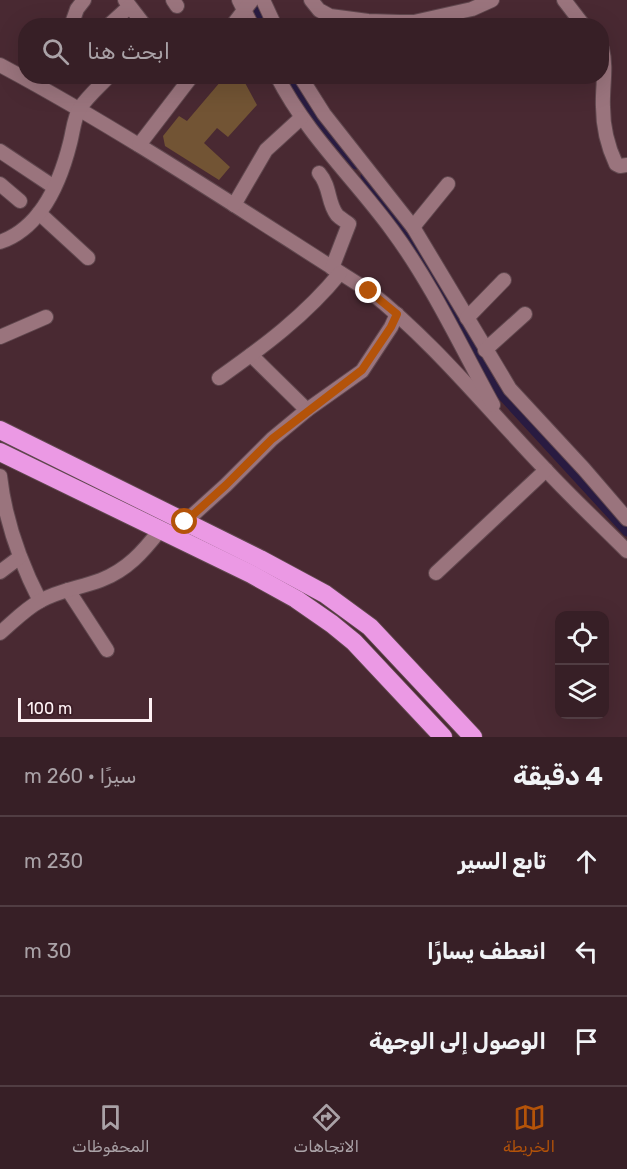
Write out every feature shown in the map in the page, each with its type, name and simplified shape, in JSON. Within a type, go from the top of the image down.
[{"type":"highway","points":[[0,430],[99,490],[273,586],[332,624],[376,664],[443,737]]},
{"type":"highway","points":[[0,452],[99,490]]},
{"type":"highway","points":[[156,522],[185,522],[297,579],[344,607],[392,648],[473,737]]},
{"type":"street","points":[[74,18],[84,0]]},
{"type":"street","points":[[263,0],[271,18]]},
{"type":"street","points":[[311,0],[319,10],[330,16],[345,18]]},
{"type":"street","points":[[431,18],[472,9],[492,0]]},
{"type":"street","points":[[564,0],[578,18]]},
{"type":"street","points":[[115,18],[127,3],[139,18]]},
{"type":"street","points":[[237,18],[246,4]]},
{"type":"street","points":[[0,65],[18,73]]},
{"type":"street","points":[[39,84],[369,291],[445,360],[546,470],[627,551]]},
{"type":"street","points":[[3,237],[21,233],[50,198],[62,169],[80,108],[102,84]]},
{"type":"street","points":[[139,145],[186,84]]},
{"type":"street","points":[[282,84],[301,118],[400,240],[505,425]]},
{"type":"street","points":[[305,84],[324,114],[413,227],[485,350],[519,402],[584,469],[627,519]]},
{"type":"street","points":[[604,84],[606,133],[616,164],[627,165]]},
{"type":"street","points":[[234,205],[266,150],[301,118]]},
{"type":"street","points":[[0,151],[54,187]]},
{"type":"street","points":[[219,378],[307,309],[336,270],[349,224],[336,214],[326,182],[319,173]]},
{"type":"street","points":[[0,184],[20,201]]},
{"type":"street","points":[[413,227],[448,184]]},
{"type":"street","points":[[39,213],[88,258]]},
{"type":"street","points":[[467,318],[504,280]]},
{"type":"street","points":[[185,522],[264,446],[307,410],[362,370],[386,336],[397,314]]},
{"type":"street","points":[[485,350],[525,314]]},
{"type":"street","points":[[0,337],[46,317]]},
{"type":"street","points":[[251,355],[307,410]]},
{"type":"street","points":[[436,573],[546,470]]},
{"type":"street","points":[[0,476],[4,521],[40,601]]},
{"type":"street","points":[[0,633],[40,601],[102,580],[121,570],[142,553],[156,522]]},
{"type":"street","points":[[0,572],[20,557]]},
{"type":"street","points":[[69,590],[107,650]]},
{"type":"shaded area","points":[[218,84],[246,84],[257,105],[228,137],[217,128],[204,143],[230,167],[219,180],[165,146],[163,136],[179,116],[187,121]]},
{"type":"waterway","points":[[253,0],[261,18]]},
{"type":"waterway","points":[[295,84],[304,103],[356,165]]},
{"type":"waterway","points":[[365,176],[423,258],[494,387],[627,532]]},
{"type":"route","points":[[185,522],[213,498],[256,453],[307,410],[354,378],[374,355],[397,314],[369,291]]}]
